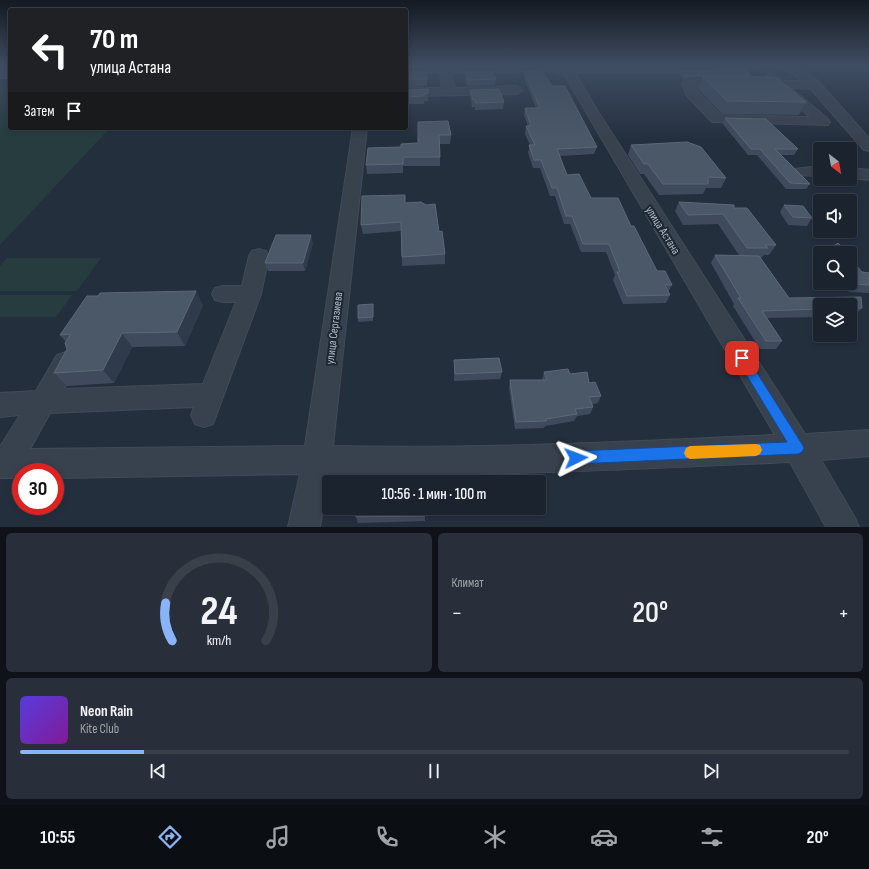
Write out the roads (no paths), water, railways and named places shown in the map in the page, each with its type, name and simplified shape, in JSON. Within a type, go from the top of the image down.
[{"type":"street","points":[[408,92],[497,91]]},
{"type":"street","name":"улица Астана","points":[[580,91],[634,183],[798,448],[843,527]]},
{"type":"street","points":[[690,91],[692,94],[717,119],[823,122],[787,91]]},
{"type":"street","points":[[820,91],[869,147]]},
{"type":"street","name":"улица Сергазиева","points":[[304,527],[317,460],[360,130]]},
{"type":"street","points":[[800,172],[813,171]]},
{"type":"street","points":[[857,174],[869,175]]},
{"type":"street","points":[[0,405],[43,402],[207,405],[250,294],[259,256]]},
{"type":"street","points":[[223,294],[250,294]]},
{"type":"street","points":[[3,464],[43,402],[66,362]]},
{"type":"street","points":[[3,464],[317,460],[424,462],[569,458],[798,448],[869,443]]}]
